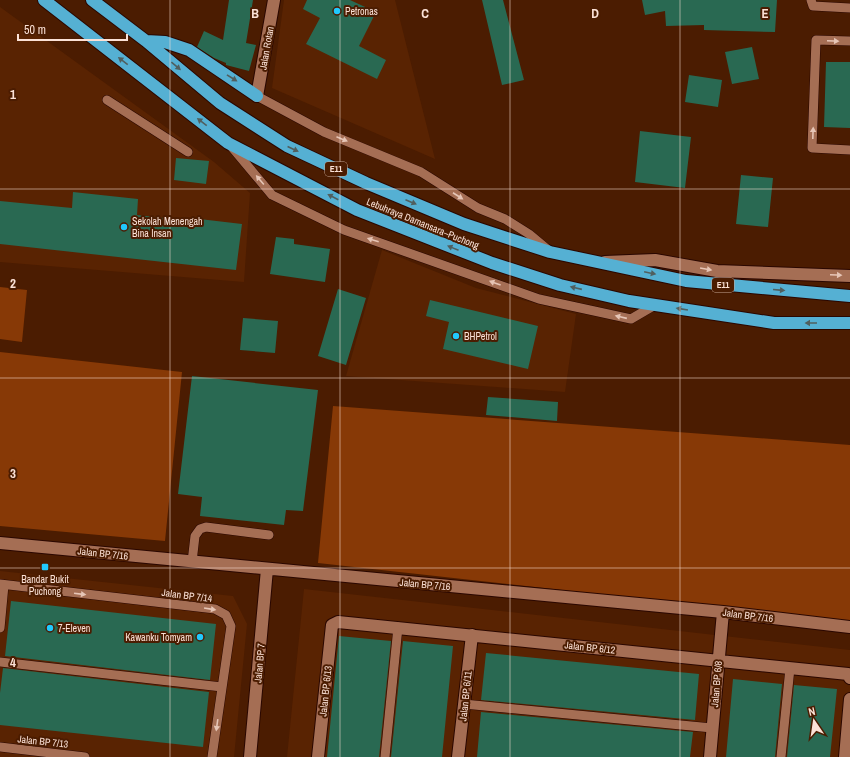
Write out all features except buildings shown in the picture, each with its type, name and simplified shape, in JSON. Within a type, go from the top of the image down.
[{"type":"highway","name":"Lebuhraya Damansara–Puchong","points":[[44,0],[228,143],[357,210],[492,263],[560,284],[629,301],[774,323],[850,324]]},
{"type":"highway","name":"Lebuhraya Damansara–Puchong","points":[[92,0],[146,41],[220,103],[287,146],[366,183],[464,224],[550,252],[686,281],[850,296]]},
{"type":"highway","points":[[146,41],[164,42],[189,50],[257,96]]},
{"type":"street","name":"Jalan Rotan","points":[[257,96],[274,0]]},
{"type":"street","points":[[598,262],[655,260],[718,271],[850,276]]},
{"type":"street","name":"Jalan BP 7/16","points":[[0,543],[723,612],[850,627]]},
{"type":"street","name":"Jalan BP 7","points":[[250,757],[267,569]]},
{"type":"street","name":"Jalan BP 6/8","points":[[710,757],[723,612]]},
{"type":"street","name":"Jalan BP 6/12","points":[[332,625],[343,621],[790,668],[849,676]]},
{"type":"street","name":"Jalan BP 6/13","points":[[318,757],[332,625]]},
{"type":"street","name":"Jalan BP 6/11","points":[[458,757],[472,635]]},
{"type":"street","points":[[845,757],[850,699]]},
{"type":"lane","points":[[811,0],[813,6],[850,8]]},
{"type":"lane","points":[[850,41],[816,40],[812,148],[850,150]]},
{"type":"lane","points":[[257,96],[324,132],[421,172],[478,208],[505,220],[529,234],[550,252]]},
{"type":"lane","points":[[107,100],[188,152]]},
{"type":"lane","points":[[228,143],[272,195],[344,230],[539,298],[631,319],[655,305]]},
{"type":"lane","points":[[192,562],[195,536],[200,529],[206,527],[269,535]]},
{"type":"lane","points":[[0,628],[2,585]]},
{"type":"lane","name":"Jalan BP 7/14","points":[[2,585],[215,609],[226,615],[231,626],[212,757]]},
{"type":"lane","points":[[385,757],[398,627]]},
{"type":"lane","points":[[0,662],[222,687]]},
{"type":"lane","points":[[781,757],[790,668]]},
{"type":"lane","points":[[464,704],[712,728]]},
{"type":"lane","name":"Jalan BP 7/13","points":[[0,748],[53,755],[84,757]]},
{"type":"shaded area","points":[[284,0],[395,0],[435,159],[272,88]]},
{"type":"shaded area","points":[[0,7],[214,162],[250,193],[244,282],[0,262]]},
{"type":"shaded area","points":[[382,250],[476,288],[576,314],[565,392],[346,376]]},
{"type":"shaded area","points":[[0,287],[27,290],[22,342],[0,339]]},
{"type":"shaded area","points":[[0,352],[182,372],[165,541],[0,526]]},
{"type":"shaded area","points":[[333,406],[850,445],[850,622],[318,563]]},
{"type":"shaded area","points":[[0,571],[233,596],[247,624],[234,757],[0,757]]},
{"type":"shaded area","points":[[304,589],[850,650],[850,757],[287,757]]},
{"type":"place","name":"Petronas","points":[[337,11]]},
{"type":"place","name":"Sekolah Menengah Bina Insan","points":[[124,227]]},
{"type":"place","name":"BHPetrol","points":[[456,336]]},
{"type":"place","name":"Bandar Bukit Puchong","points":[[45,567]]},
{"type":"place","name":"7-Eleven","points":[[50,628]]},
{"type":"place","name":"Kawanku Tomyam","points":[[200,637]]}]
